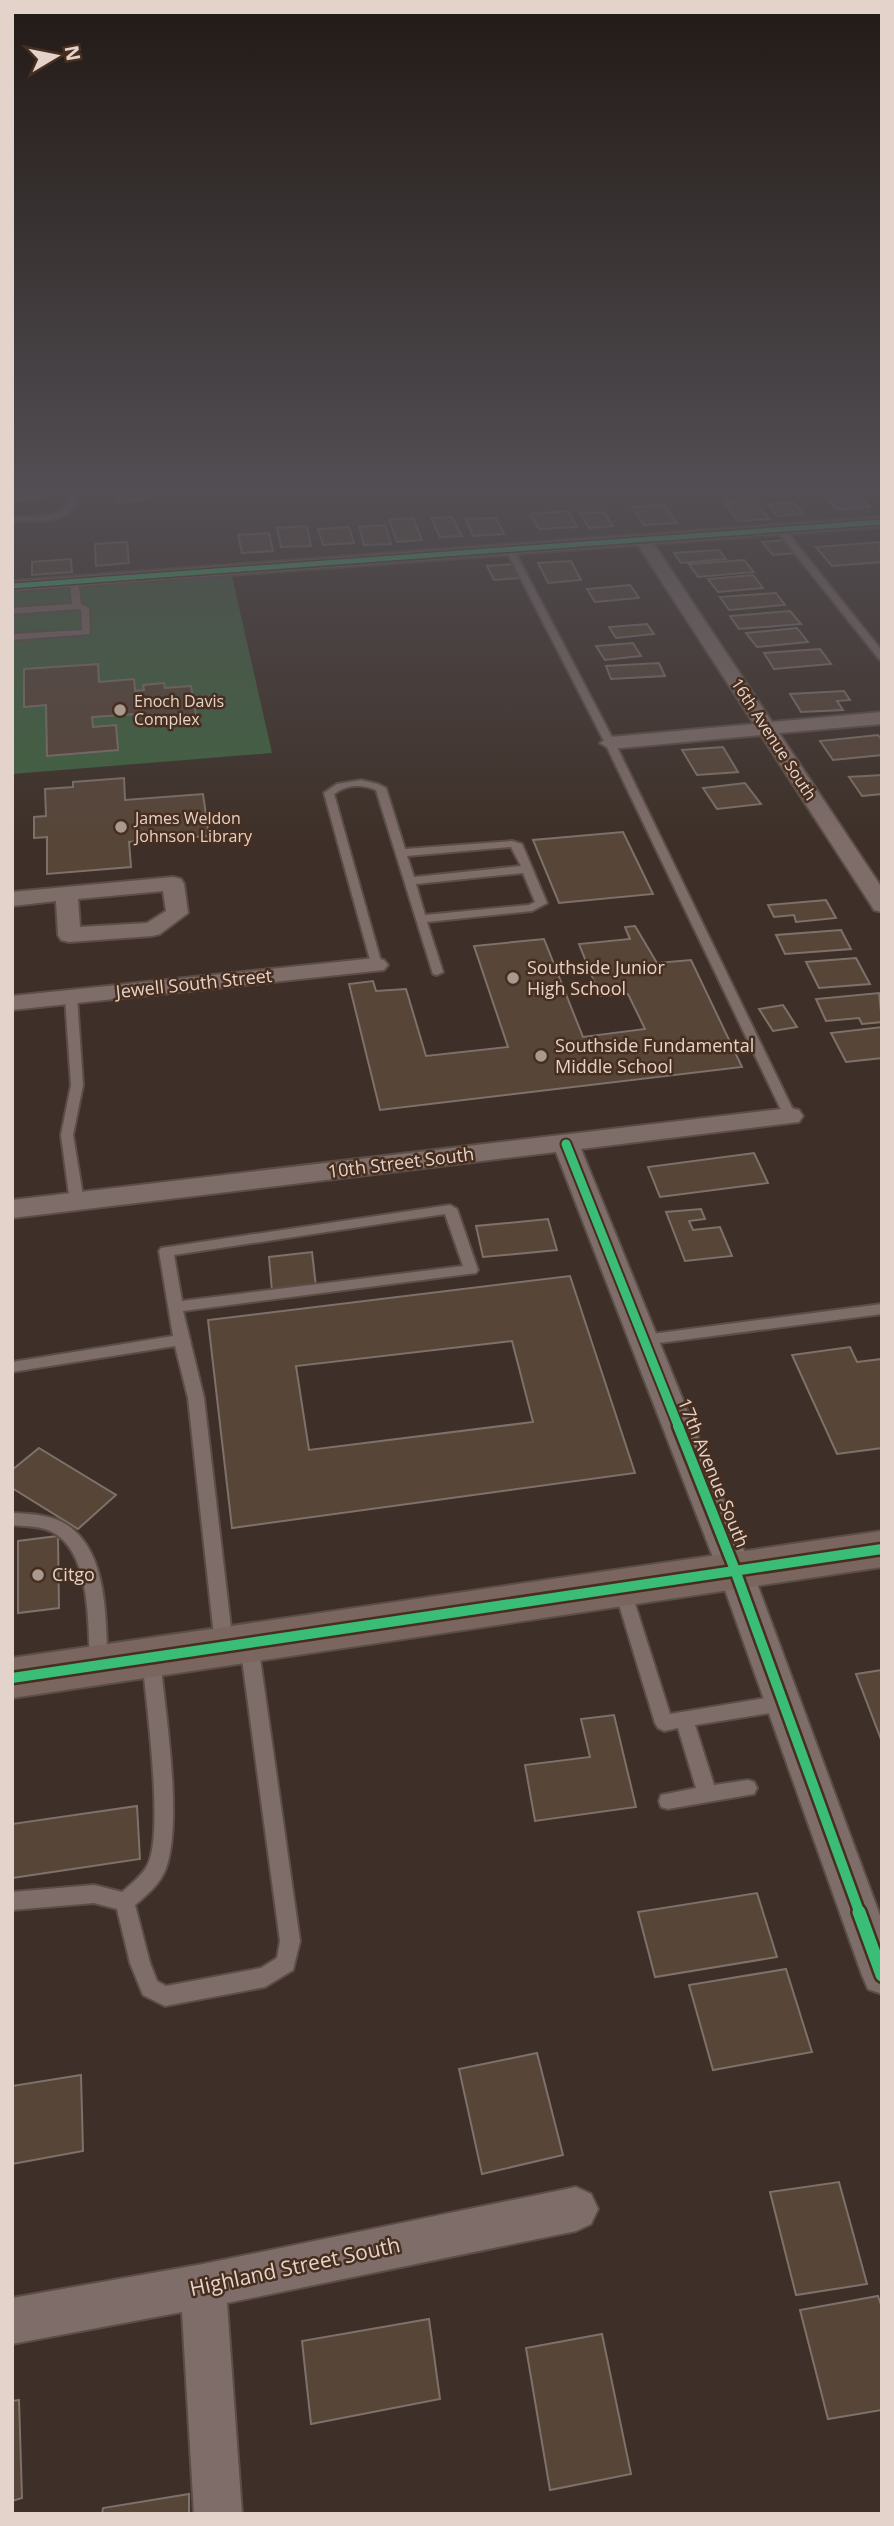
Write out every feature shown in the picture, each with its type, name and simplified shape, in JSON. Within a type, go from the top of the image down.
[{"type":"main road","points":[[12,1678],[882,1549]]},
{"type":"street","name":"16th Avenue South","points":[[688,608],[882,905]]},
{"type":"street","points":[[610,743],[882,718]]},
{"type":"street","points":[[12,898],[173,884],[177,914],[152,929],[69,935],[67,894]]},
{"type":"street","name":"Jewell South Street","points":[[12,1003],[376,965]]},
{"type":"street","name":"10th Street South","points":[[12,1209],[790,1116]]},
{"type":"street","name":"17th Avenue South","points":[[566,1144],[735,1570],[882,1975]]},
{"type":"street","name":"Highland Street South","points":[[12,2320],[203,2286],[576,2209]]},
{"type":"street","points":[[203,2286],[218,2514]]},
{"type":"lane","points":[[12,611],[63,608]]},
{"type":"lane","points":[[12,638],[87,632],[84,608]]},
{"type":"lane","points":[[540,608],[610,743],[790,1116]]},
{"type":"lane","points":[[843,608],[882,657]]},
{"type":"lane","points":[[376,965],[329,793],[335,787],[369,783],[381,788],[437,972]]},
{"type":"lane","points":[[401,853],[512,844],[518,846],[541,903],[537,906],[421,919]]},
{"type":"lane","points":[[409,881],[527,869]]},
{"type":"lane","points":[[71,997],[77,1085],[67,1135],[77,1202]]},
{"type":"lane","points":[[125,1902],[150,1988],[165,1996],[265,1977],[286,1963],[290,1941],[236,1644],[196,1398],[181,1340],[166,1251],[450,1209],[471,1270],[176,1307]]},
{"type":"lane","points":[[644,1340],[882,1309]]},
{"type":"lane","points":[[12,1367],[181,1340]]},
{"type":"lane","points":[[12,1519],[37,1520],[58,1527],[81,1550],[94,1586],[99,1665]]},
{"type":"lane","points":[[621,1587],[664,1723],[783,1703]]},
{"type":"lane","points":[[125,1902],[148,1880],[158,1864],[161,1844],[161,1793],[151,1657]]},
{"type":"lane","points":[[684,1719],[707,1794]]},
{"type":"lane","points":[[668,1801],[748,1788]]},
{"type":"lane","points":[[12,1901],[94,1894],[125,1902]]},
{"type":"green space","points":[[12,608],[239,608],[272,753],[12,774]]},
{"type":"building","points":[[790,611],[801,624],[739,629],[730,616]]},
{"type":"building","points":[[647,624],[654,634],[616,638],[609,627]]},
{"type":"building","points":[[797,628],[808,642],[757,647],[746,633]]},
{"type":"building","points":[[633,643],[641,656],[605,660],[596,646]]},
{"type":"building","points":[[820,649],[831,664],[774,669],[764,653]]},
{"type":"building","points":[[659,663],[665,676],[611,679],[606,666]]},
{"type":"building","name":"Enoch Davis Complex","points":[[98,664],[99,682],[134,679],[135,691],[144,690],[143,685],[164,683],[165,688],[191,686],[197,721],[137,726],[136,714],[92,717],[93,727],[116,725],[118,750],[47,756],[46,705],[24,707],[24,669]]},
{"type":"building","points":[[844,691],[850,700],[837,701],[843,710],[801,712],[790,694]]},
{"type":"building","points":[[878,735],[882,740],[882,755],[833,760],[820,741]]},
{"type":"building","points":[[723,747],[738,772],[697,775],[682,750]]},
{"type":"building","points":[[882,775],[882,794],[862,796],[849,777]]},
{"type":"building","name":"James Weldon Johnson Library","points":[[124,778],[125,800],[203,794],[209,836],[129,842],[131,867],[47,874],[47,837],[34,838],[34,817],[46,816],[45,789],[73,787],[73,782]]},
{"type":"building","points":[[745,783],[761,804],[717,809],[703,788]]},
{"type":"building","points":[[623,832],[653,894],[559,903],[533,840]]},
{"type":"building","points":[[826,900],[836,918],[796,922],[794,915],[774,917],[768,905]]},
{"type":"building","points":[[635,926],[657,963],[691,960],[742,1067],[380,1110],[349,984],[373,981],[376,991],[406,989],[426,1056],[508,1047],[474,946],[544,939],[583,1037],[645,1029],[628,994],[600,996],[579,944],[630,939],[625,927]]},
{"type":"building","points":[[841,930],[851,949],[785,954],[776,935]]},
{"type":"building","points":[[856,958],[870,984],[819,988],[806,962]]},
{"type":"building","points":[[879,993],[882,1022],[862,1024],[859,1018],[826,1021],[816,999]]},
{"type":"building","points":[[783,1005],[797,1027],[773,1031],[759,1009]]},
{"type":"building","points":[[882,1027],[882,1058],[846,1062],[831,1033]]},
{"type":"building","points":[[754,1153],[768,1183],[660,1197],[648,1167]]},
{"type":"building","points":[[701,1209],[705,1219],[689,1221],[693,1230],[720,1227],[732,1256],[685,1261],[666,1212]]},
{"type":"building","points":[[548,1219],[557,1250],[483,1257],[476,1226]]},
{"type":"building","points":[[312,1252],[316,1287],[272,1291],[269,1257]]},
{"type":"building","points":[[570,1276],[635,1473],[232,1528],[208,1320]],"holes":[[[512,1341],[533,1422],[309,1450],[296,1366]]]},
{"type":"building","points":[[850,1347],[857,1362],[882,1359],[882,1448],[837,1454],[792,1355]]},
{"type":"building","points":[[39,1448],[116,1495],[78,1529],[12,1488],[12,1470]]},
{"type":"building","name":"Citgo","points":[[58,1536],[59,1608],[18,1613],[18,1541]]},
{"type":"building","points":[[882,1670],[882,1742],[856,1674]]},
{"type":"building","points":[[614,1715],[636,1807],[535,1821],[525,1765],[590,1757],[581,1719]]},
{"type":"building","points":[[137,1806],[140,1859],[12,1878],[12,1824]]},
{"type":"building","points":[[757,1893],[777,1957],[655,1977],[638,1912]]},
{"type":"building","points":[[786,1969],[812,2052],[713,2070],[689,1985]]},
{"type":"building","points":[[537,2053],[563,2155],[482,2174],[459,2069]]},
{"type":"building","points":[[81,2075],[83,2151],[12,2164],[12,2086]]},
{"type":"building","points":[[839,2182],[867,2284],[796,2295],[770,2192]]},
{"type":"building","points":[[878,2296],[882,2308],[882,2410],[828,2419],[800,2310]]},
{"type":"building","points":[[429,2319],[440,2399],[311,2424],[302,2341]]},
{"type":"building","points":[[602,2334],[631,2474],[550,2490],[526,2348]]},
{"type":"building","points":[[19,2400],[22,2498],[12,2501],[12,2401]]},
{"type":"building","points":[[189,2494],[189,2514],[102,2514],[103,2508]]},
{"type":"cycle path","points":[[566,1144],[735,1570],[882,1975]]},
{"type":"cycle path","points":[[12,1678],[882,1549]]},
{"type":"place","name":"Enoch Davis Complex","points":[[120,710]]},
{"type":"place","name":"James Weldon Johnson Library","points":[[121,827]]},
{"type":"place","name":"Southside Junior High School","points":[[513,978]]},
{"type":"place","name":"Southside Fundamental Middle School","points":[[541,1056]]},
{"type":"place","name":"Citgo","points":[[38,1575]]}]
